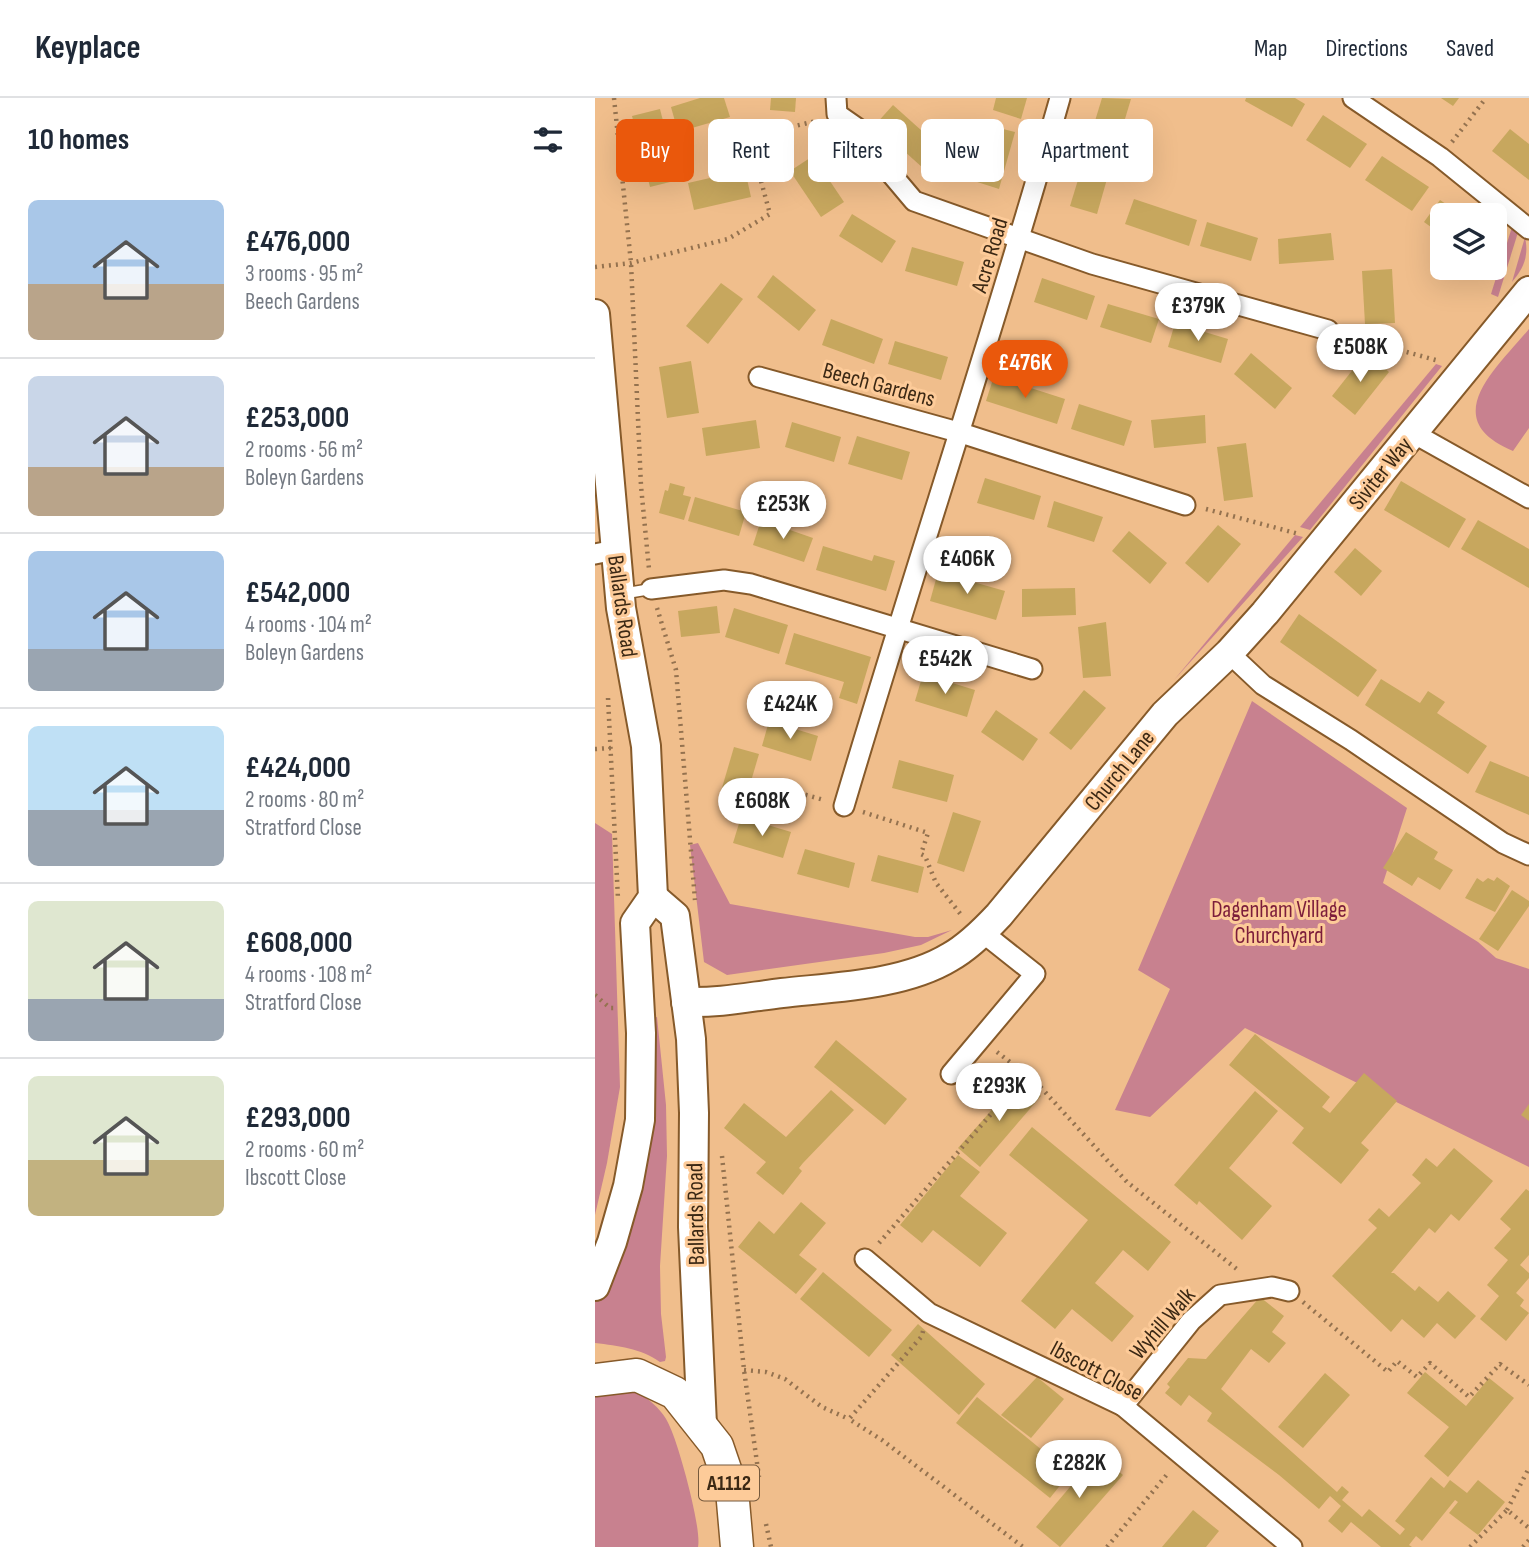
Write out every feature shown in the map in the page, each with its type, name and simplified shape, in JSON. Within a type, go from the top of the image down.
[{"type":"main road","name":"Siviter Way","points":[[1229,653],[1265,613],[1529,291]]},
{"type":"main road","name":"Ballards Road","points":[[595,314],[605,552],[621,594],[646,746],[653,897],[675,916],[692,1063],[693,1227],[702,1425]]},
{"type":"main road","name":"Church Lane","points":[[686,1002],[719,1003],[855,985],[917,972],[951,957],[972,924],[999,915],[1165,714],[1229,653]]},
{"type":"main road","points":[[595,1286],[612,1242],[628,1186],[640,1120],[641,1033],[635,923],[653,897]]},
{"type":"main road","points":[[640,1060],[659,1026],[671,1019],[686,1002]]},
{"type":"main road","name":"A1112","points":[[595,1380],[637,1375],[675,1393],[717,1446],[731,1490],[738,1547]]},
{"type":"street","name":"Acre Road","points":[[844,806],[897,626],[1021,237],[1061,98]]},
{"type":"street","points":[[1353,98],[1440,157],[1529,229]]},
{"type":"street","points":[[836,106],[870,137],[883,163],[914,201],[1092,264],[1328,330]]},
{"type":"street","name":"Beech Gardens","points":[[759,377],[958,432],[1185,505]]},
{"type":"street","points":[[1413,433],[1529,498]]},
{"type":"street","points":[[651,589],[724,580],[751,584],[1032,669]]},
{"type":"street","points":[[1229,653],[1263,685],[1351,740],[1503,843],[1529,855]]},
{"type":"street","points":[[951,1074],[1035,974],[972,924]]},
{"type":"street","name":"Ibscott Close","points":[[865,1259],[929,1312],[1123,1406],[1292,1547]]},
{"type":"street","name":"Wyhill Walk","points":[[1123,1406],[1191,1321],[1220,1295],[1272,1287],[1289,1291]]},
{"type":"lane","points":[[621,594],[651,589]]},
{"type":"path","points":[[614,98],[631,263],[641,486]]},
{"type":"path","points":[[1440,157],[1486,98]]},
{"type":"path","points":[[595,267],[631,263],[728,239],[770,214],[749,138],[836,106]]},
{"type":"path","points":[[1328,330],[1446,362]]},
{"type":"path","points":[[1185,505],[1288,532],[1310,535],[1322,544]]},
{"type":"path","points":[[676,670],[696,911]]},
{"type":"path","points":[[608,692],[618,910]]},
{"type":"path","points":[[595,749],[612,748]]},
{"type":"path","points":[[792,791],[928,832],[921,854],[925,856],[936,883],[972,924]]},
{"type":"path","points":[[595,995],[610,1008],[623,1007]]},
{"type":"path","points":[[981,1039],[1035,1081],[1127,1182],[1238,1268],[1241,1292]]},
{"type":"path","points":[[865,1259],[1025,1074]]},
{"type":"path","points":[[722,1149],[744,1370],[760,1486]]},
{"type":"path","points":[[1289,1291],[1388,1372],[1397,1361],[1417,1377],[1430,1363],[1469,1396],[1500,1364],[1529,1385]]},
{"type":"path","points":[[849,1419],[922,1336],[929,1312]]},
{"type":"path","points":[[744,1370],[766,1372],[785,1379],[822,1407],[849,1419],[882,1440],[1023,1547]]},
{"type":"path","points":[[1107,1547],[1182,1457]]},
{"type":"path","points":[[1470,1547],[1507,1510],[1529,1468]]},
{"type":"path","points":[[1507,1510],[1529,1528]]},
{"type":"path","points":[[764,1511],[771,1547]]},
{"type":"path","points":[[1523,1547],[1529,1540]]},
{"type":"green space","points":[[1512,227],[1519,229],[1507,268],[1507,243]]},
{"type":"green space","points":[[1525,237],[1525,261],[1512,282]]},
{"type":"green space","points":[[1495,280],[1503,280],[1498,297],[1491,294]]},
{"type":"green space","points":[[1529,329],[1529,428],[1513,451],[1490,438],[1479,424],[1476,409],[1480,393],[1490,376]]},
{"type":"green space","points":[[1436,364],[1442,366],[1310,530],[1300,527]]},
{"type":"green space","points":[[1295,535],[1303,537],[1174,680]]},
{"type":"green space","name":"Dagenham Village Churchyard","points":[[1252,701],[1407,808],[1383,883],[1478,942],[1496,958],[1529,969],[1529,1167],[1245,1028],[1150,1117],[1115,1110],[1170,989],[1138,970]]},
{"type":"green space","points":[[595,823],[612,834],[620,1087],[595,1215]]},
{"type":"green space","points":[[698,843],[730,904],[915,937],[928,937],[952,930],[921,945],[884,953],[727,975],[704,962],[690,845]]},
{"type":"green space","points":[[657,1017],[666,1105],[667,1156],[660,1266],[661,1314],[666,1357],[665,1361],[660,1362],[637,1351],[595,1343],[595,1278],[653,1018]]},
{"type":"green space","points":[[595,1385],[634,1391],[653,1404],[666,1419],[689,1487],[697,1523],[698,1547],[595,1547]]},
{"type":"building","points":[[700,98],[724,98],[730,117],[708,119],[708,123],[694,127],[694,119],[674,119],[671,107]]},
{"type":"building","points":[[771,98],[796,98],[795,112],[770,110]]},
{"type":"building","points":[[996,98],[1027,98],[1021,119],[993,110]]},
{"type":"building","points":[[1102,98],[1131,99],[1125,119],[1096,119]]},
{"type":"building","points":[[1246,98],[1295,98],[1305,104],[1292,127],[1245,101]]},
{"type":"building","points":[[1441,98],[1459,98],[1453,106]]},
{"type":"building","points":[[893,105],[921,130],[921,166],[907,154],[907,119],[880,119]]},
{"type":"building","points":[[660,109],[663,119],[633,119],[632,116]]},
{"type":"building","points":[[1323,115],[1367,144],[1350,168],[1306,140]]},
{"type":"building","points":[[1004,129],[1015,132],[1004,171]]},
{"type":"building","points":[[1510,129],[1529,144],[1529,180],[1492,151]]},
{"type":"building","points":[[1382,156],[1429,187],[1412,211],[1365,180]]},
{"type":"building","points":[[808,159],[808,182],[831,182],[844,202],[821,217],[794,177],[794,168]]},
{"type":"building","points":[[708,178],[708,182],[748,182],[751,197],[694,210],[688,183]]},
{"type":"building","points":[[649,182],[670,182],[650,187]]},
{"type":"building","points":[[977,182],[1001,182],[999,189]]},
{"type":"building","points":[[1077,182],[1106,182],[1097,214],[1070,206]]},
{"type":"building","points":[[1134,199],[1197,220],[1189,246],[1125,224]]},
{"type":"building","points":[[852,214],[896,241],[882,263],[839,236]]},
{"type":"building","points":[[1430,214],[1430,226],[1424,222]]},
{"type":"building","points":[[1207,222],[1258,238],[1251,261],[1200,246]]},
{"type":"building","points":[[1331,233],[1334,260],[1279,264],[1278,239]]},
{"type":"building","points":[[912,247],[964,262],[957,286],[905,271]]},
{"type":"building","points":[[1392,269],[1395,323],[1365,324],[1362,271]]},
{"type":"building","points":[[773,275],[816,310],[799,331],[757,297]]},
{"type":"building","points":[[1042,278],[1095,296],[1087,320],[1034,302]]},
{"type":"building","points":[[721,283],[743,299],[708,344],[686,326]]},
{"type":"building","points":[[1108,304],[1159,319],[1151,343],[1100,327]]},
{"type":"building","points":[[831,319],[883,339],[874,364],[822,345]]},
{"type":"building","points":[[1175,323],[1228,339],[1221,363],[1168,347]]},
{"type":"building","points":[[895,341],[948,357],[941,380],[888,364]]},
{"type":"building","points":[[1251,353],[1292,388],[1275,409],[1234,374]]},
{"type":"building","points":[[1366,353],[1389,372],[1355,415],[1332,396]]},
{"type":"building","points":[[691,361],[699,413],[667,418],[659,367]]},
{"type":"building","points":[[994,376],[1065,399],[1057,424],[986,401]]},
{"type":"building","points":[[1079,404],[1132,421],[1124,446],[1071,429]]},
{"type":"building","points":[[1205,415],[1206,443],[1154,448],[1151,420]]},
{"type":"building","points":[[756,420],[760,448],[706,456],[702,428]]},
{"type":"building","points":[[792,422],[841,437],[834,462],[785,447]]},
{"type":"building","points":[[857,436],[910,452],[902,480],[848,464]]},
{"type":"building","points":[[1246,443],[1253,497],[1224,501],[1217,447]]},
{"type":"building","points":[[985,478],[1041,496],[1034,520],[977,503]]},
{"type":"building","points":[[1401,481],[1466,519],[1449,548],[1384,510]]},
{"type":"building","points":[[670,483],[685,487],[683,495],[691,497],[684,520],[659,513],[665,490],[668,491]]},
{"type":"building","points":[[695,497],[746,512],[739,536],[688,521]]},
{"type":"building","points":[[1054,501],[1103,517],[1094,542],[1047,527]]},
{"type":"building","points":[[761,520],[813,538],[804,562],[753,545]]},
{"type":"building","points":[[1478,520],[1529,549],[1529,588],[1461,549]]},
{"type":"building","points":[[1218,525],[1241,544],[1208,583],[1185,563]]},
{"type":"building","points":[[1129,531],[1167,563],[1150,584],[1112,551]]},
{"type":"building","points":[[823,546],[872,561],[874,555],[895,561],[886,591],[816,570]]},
{"type":"building","points":[[1355,548],[1382,571],[1361,596],[1334,572]]},
{"type":"building","points":[[938,572],[1005,591],[996,620],[930,601]]},
{"type":"building","points":[[1075,588],[1076,615],[1022,617],[1022,589]]},
{"type":"building","points":[[717,606],[720,633],[681,637],[678,611]]},
{"type":"building","points":[[734,608],[788,625],[779,654],[725,637]]},
{"type":"building","points":[[1299,614],[1377,670],[1358,697],[1280,642]]},
{"type":"building","points":[[1106,622],[1111,676],[1083,678],[1078,627]]},
{"type":"building","points":[[794,633],[871,657],[857,704],[839,698],[844,682],[785,664]]},
{"type":"building","points":[[923,674],[975,690],[967,717],[915,701]]},
{"type":"building","points":[[1381,679],[1420,703],[1428,691],[1445,702],[1437,713],[1487,746],[1468,774],[1365,705]]},
{"type":"building","points":[[1084,690],[1106,708],[1071,750],[1049,733]]},
{"type":"building","points":[[996,710],[1038,739],[1023,761],[981,732]]},
{"type":"building","points":[[769,721],[818,736],[811,761],[762,746]]},
{"type":"building","points":[[734,747],[759,754],[744,805],[719,798]]},
{"type":"building","points":[[899,760],[954,775],[947,802],[892,788]]},
{"type":"building","points":[[1490,761],[1529,777],[1529,815],[1475,792]]},
{"type":"building","points":[[953,812],[981,821],[964,872],[937,863]]},
{"type":"building","points":[[741,817],[791,832],[783,858],[733,843]]},
{"type":"building","points":[[1406,832],[1438,852],[1434,859],[1453,870],[1440,890],[1418,877],[1412,886],[1383,868]]},
{"type":"building","points":[[805,849],[855,863],[849,888],[797,874]]},
{"type":"building","points":[[878,855],[924,867],[918,893],[871,881]]},
{"type":"building","points":[[1497,877],[1510,886],[1495,912],[1465,898],[1477,878],[1483,882],[1488,878],[1494,881]]},
{"type":"building","points":[[1512,890],[1529,901],[1529,906],[1498,951],[1479,939]]},
{"type":"building","points":[[1255,1034],[1330,1097],[1322,1107],[1330,1113],[1364,1073],[1397,1101],[1361,1143],[1369,1150],[1341,1184],[1292,1143],[1304,1128],[1229,1065]]},
{"type":"building","points":[[836,1040],[907,1099],[885,1125],[814,1067]]},
{"type":"building","points":[[1020,1078],[1041,1096],[980,1167],[958,1148]]},
{"type":"building","points":[[831,1090],[854,1110],[803,1163],[799,1168],[802,1171],[783,1195],[756,1173],[766,1162],[724,1128],[744,1103],[786,1137]]},
{"type":"building","points":[[1255,1091],[1278,1111],[1229,1168],[1272,1206],[1242,1240],[1199,1201],[1197,1205],[1174,1185]]},
{"type":"building","points":[[1529,1104],[1529,1121],[1521,1115]]},
{"type":"building","points":[[1032,1127],[1171,1242],[1148,1271],[1123,1250],[1095,1283],[1134,1316],[1112,1342],[1072,1309],[1055,1329],[1021,1301],[1088,1220],[1009,1155]]},
{"type":"building","points":[[1454,1148],[1493,1181],[1459,1221],[1451,1214],[1435,1233],[1429,1228],[1391,1273],[1415,1291],[1419,1286],[1438,1302],[1448,1291],[1476,1316],[1455,1339],[1437,1323],[1424,1338],[1402,1319],[1391,1332],[1332,1276],[1377,1228],[1368,1220],[1379,1208],[1389,1217],[1421,1183],[1412,1175],[1426,1158],[1437,1167]]},
{"type":"building","points":[[958,1155],[980,1172],[960,1196],[1007,1233],[980,1267],[933,1230],[922,1243],[900,1225]]},
{"type":"building","points":[[1526,1189],[1529,1191],[1529,1255],[1520,1265],[1529,1273],[1529,1278],[1516,1293],[1524,1300],[1520,1306],[1529,1313],[1506,1341],[1480,1319],[1499,1296],[1487,1285],[1508,1260],[1494,1248],[1511,1229],[1500,1219]]},
{"type":"building","points":[[801,1202],[826,1223],[799,1255],[817,1269],[796,1294],[738,1247],[759,1221],[774,1234]]},
{"type":"building","points":[[823,1272],[892,1330],[869,1357],[800,1299]]},
{"type":"building","points":[[1260,1297],[1284,1316],[1272,1332],[1286,1343],[1269,1363],[1251,1349],[1221,1389],[1337,1492],[1342,1486],[1349,1492],[1342,1500],[1362,1517],[1369,1509],[1400,1535],[1405,1529],[1395,1521],[1431,1477],[1444,1488],[1450,1480],[1467,1493],[1478,1480],[1505,1502],[1478,1535],[1449,1513],[1458,1502],[1455,1500],[1422,1541],[1416,1536],[1409,1545],[1412,1547],[1381,1547],[1351,1522],[1342,1533],[1328,1521],[1341,1506],[1330,1496],[1319,1509],[1207,1421],[1212,1413],[1189,1395],[1181,1406],[1165,1393],[1170,1387],[1167,1384],[1188,1358],[1206,1359]]},
{"type":"building","points":[[918,1324],[985,1384],[959,1415],[891,1355]]},
{"type":"building","points":[[1425,1372],[1466,1406],[1489,1378],[1514,1398],[1448,1477],[1424,1456],[1449,1427],[1407,1393]]},
{"type":"building","points":[[1325,1373],[1350,1395],[1303,1448],[1278,1427]]},
{"type":"building","points":[[1037,1377],[1064,1399],[1031,1438],[1001,1415]]},
{"type":"building","points":[[977,1397],[1070,1473],[1050,1498],[956,1423]]},
{"type":"building","points":[[1098,1454],[1123,1475],[1060,1547],[1036,1527]]},
{"type":"building","points":[[1193,1510],[1219,1531],[1206,1547],[1162,1547]]}]
